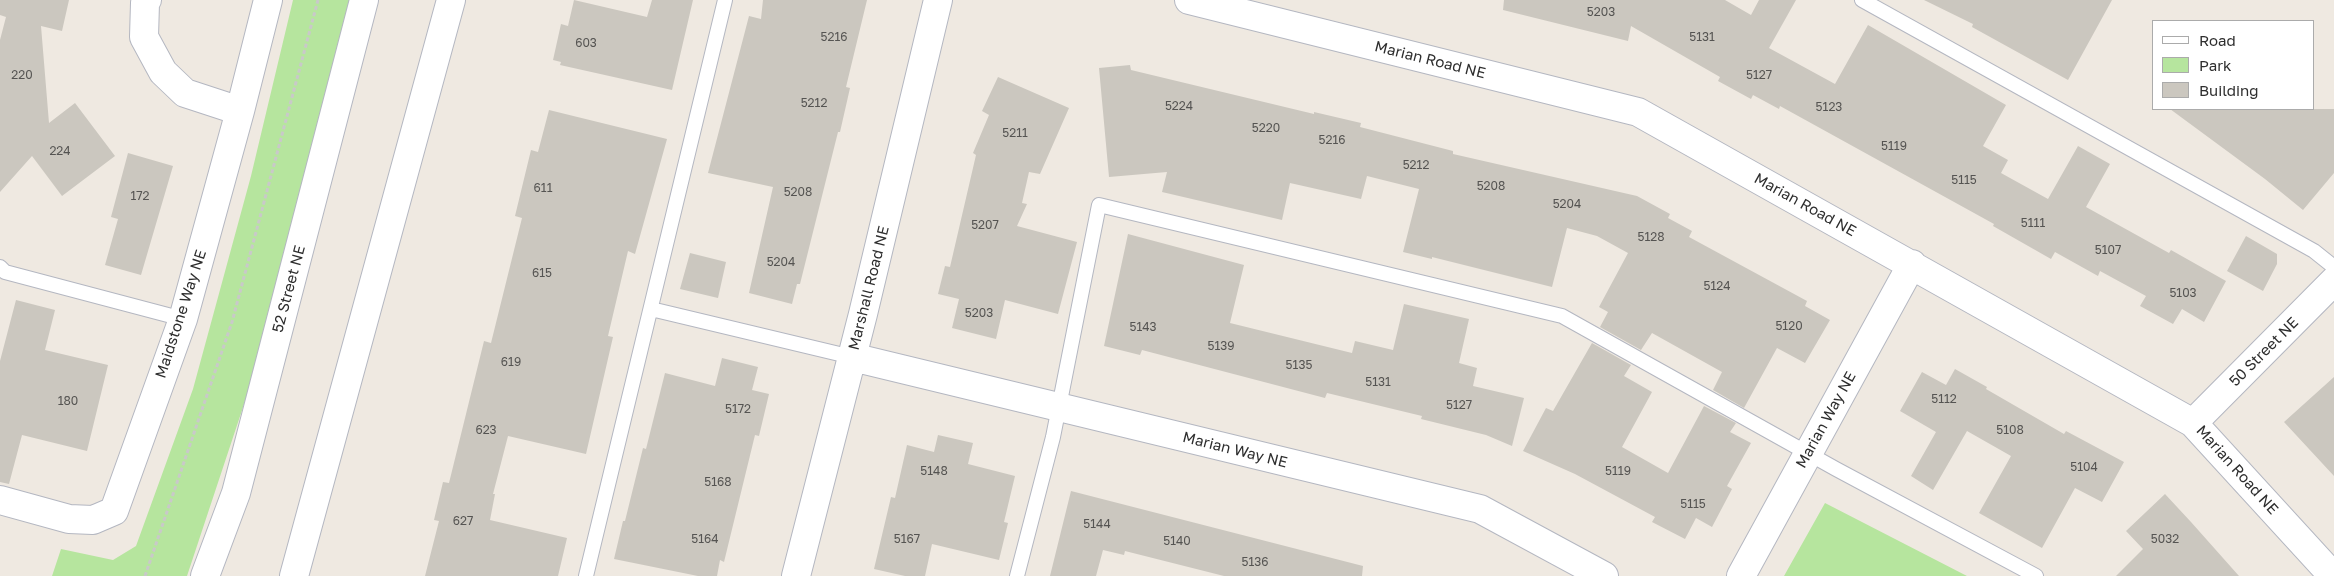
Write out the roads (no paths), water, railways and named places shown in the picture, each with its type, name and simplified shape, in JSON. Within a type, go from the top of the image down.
[{"type":"street","points":[[148,0],[145,4],[144,37],[162,72],[185,93],[240,111]]},
{"type":"street","name":"Maidstone Way NE","points":[[0,500],[69,519],[93,520],[114,511],[183,319],[240,111],[268,0]]},
{"type":"street","name":"52 Street NE","points":[[205,576],[236,493],[364,0]]},
{"type":"street","points":[[294,576],[451,0]]},
{"type":"street","name":"Marshall Road NE","points":[[796,576],[852,357],[938,0]]},
{"type":"street","name":"Marian Road NE","points":[[1189,0],[1638,112],[2193,422],[2333,576]]},
{"type":"street","name":"Marian Way NE","points":[[1741,576],[1912,264]]},
{"type":"street","name":"50 Street NE","points":[[2193,422],[2334,281]]},
{"type":"street","name":"Marian Way NE","points":[[852,357],[1480,509],[1604,576]]},
{"type":"lane","points":[[586,576],[725,0]]},
{"type":"lane","points":[[1862,0],[2314,251],[2334,268]]},
{"type":"lane","points":[[1017,576],[1053,437],[1099,206],[1562,316],[1808,453],[2036,576]]},
{"type":"lane","points":[[0,267],[5,272],[183,319]]},
{"type":"lane","points":[[650,309],[852,357]]}]
